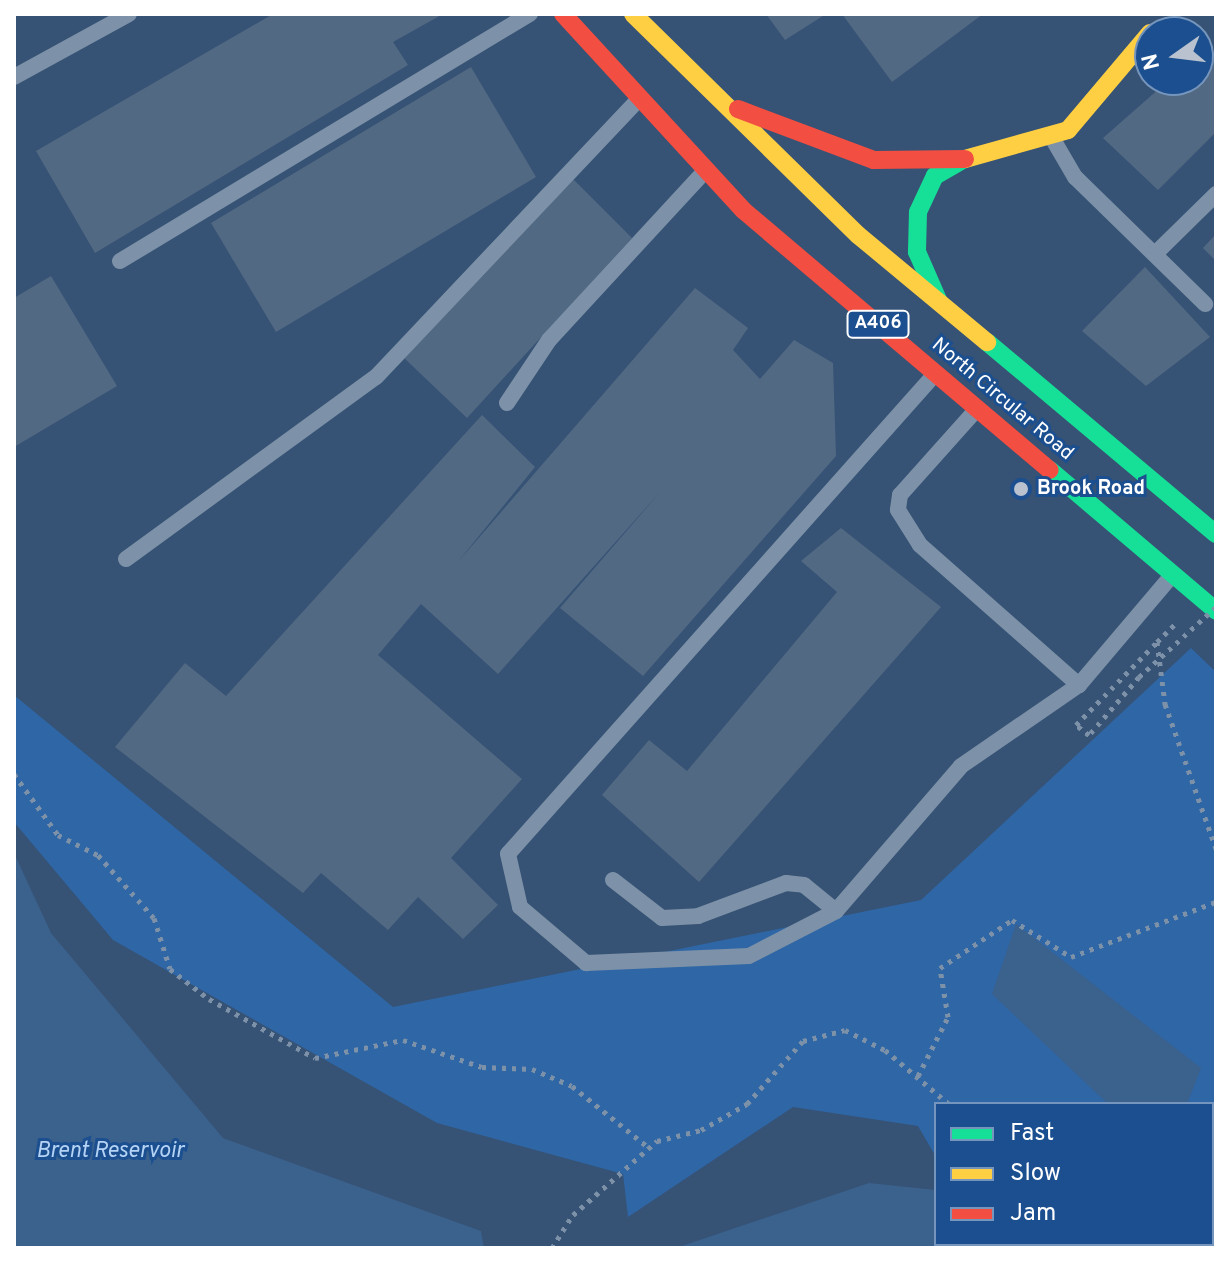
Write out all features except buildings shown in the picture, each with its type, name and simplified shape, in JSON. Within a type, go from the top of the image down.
[{"type":"main road","name":"North Circular Road","points":[[563,14],[743,210],[1216,609]]},
{"type":"main road","name":"North Circular Road","points":[[633,14],[711,97],[942,308],[1216,534]]},
{"type":"main road","points":[[942,308],[917,252],[918,212],[935,176],[965,159],[1068,130],[1134,52]]},
{"type":"main road","points":[[711,97],[829,149],[874,160],[965,159]]},
{"type":"lane","points":[[14,77],[129,14]]},
{"type":"lane","points":[[120,261],[530,14]]},
{"type":"lane","points":[[126,559],[376,377],[640,98]]},
{"type":"lane","points":[[1050,135],[1075,177],[1205,304]]},
{"type":"lane","points":[[507,403],[558,329],[706,170]]},
{"type":"lane","points":[[1156,253],[1216,194]]},
{"type":"lane","points":[[936,373],[508,854],[520,907],[586,963],[749,956],[836,911],[961,766],[1079,685],[1174,573]]},
{"type":"lane","points":[[978,408],[900,495],[898,510],[920,545],[1079,685]]},
{"type":"lane","points":[[613,880],[662,918],[698,916],[786,883],[804,885],[836,911]]},
{"type":"path","points":[[1216,609],[1139,677],[1089,735],[1076,725],[1157,642],[1165,704],[1216,849]]},
{"type":"path","points":[[14,774],[58,835],[98,855],[154,918],[170,969],[209,999],[315,1058],[403,1040],[482,1067],[532,1069],[572,1086],[649,1148]]},
{"type":"path","points":[[918,1076],[948,1017],[940,968],[1012,920],[1071,957],[1216,902]]},
{"type":"path","points":[[552,1248],[573,1215],[649,1148],[747,1104],[803,1041],[845,1030],[918,1076],[947,1102]]},
{"type":"shaded area","points":[[1191,648],[1216,672],[1216,1248],[1101,1246],[1214,1246],[1214,1102],[934,1102],[934,1154],[918,1126],[793,1107],[628,1217],[623,1174],[437,1123],[113,940],[14,822],[14,695],[393,1007],[921,900]]},
{"type":"water","name":"Brent Reservoir","points":[[14,853],[51,933],[223,1138],[481,1231],[484,1248],[14,1248]]},
{"type":"water","points":[[1016,924],[1201,1068],[1188,1102],[1106,1102],[992,994]]},
{"type":"water","points":[[869,1183],[934,1190],[934,1246],[977,1248],[676,1248]]},
{"type":"traffic: fast","points":[[939,302],[917,252],[918,212],[935,176],[965,159]]},
{"type":"traffic: fast","points":[[987,342],[1216,534]]},
{"type":"traffic: fast","points":[[1050,470],[1216,611]]},
{"type":"traffic: slow","points":[[633,14],[858,235],[987,342]]},
{"type":"traffic: slow","points":[[965,159],[1068,130],[1134,52]]},
{"type":"traffic: jam","points":[[563,14],[743,210],[1050,470]]},
{"type":"traffic: jam","points":[[738,109],[874,160],[965,159]]},
{"type":"place","name":"Brook Road","points":[[1021,489]]}]
